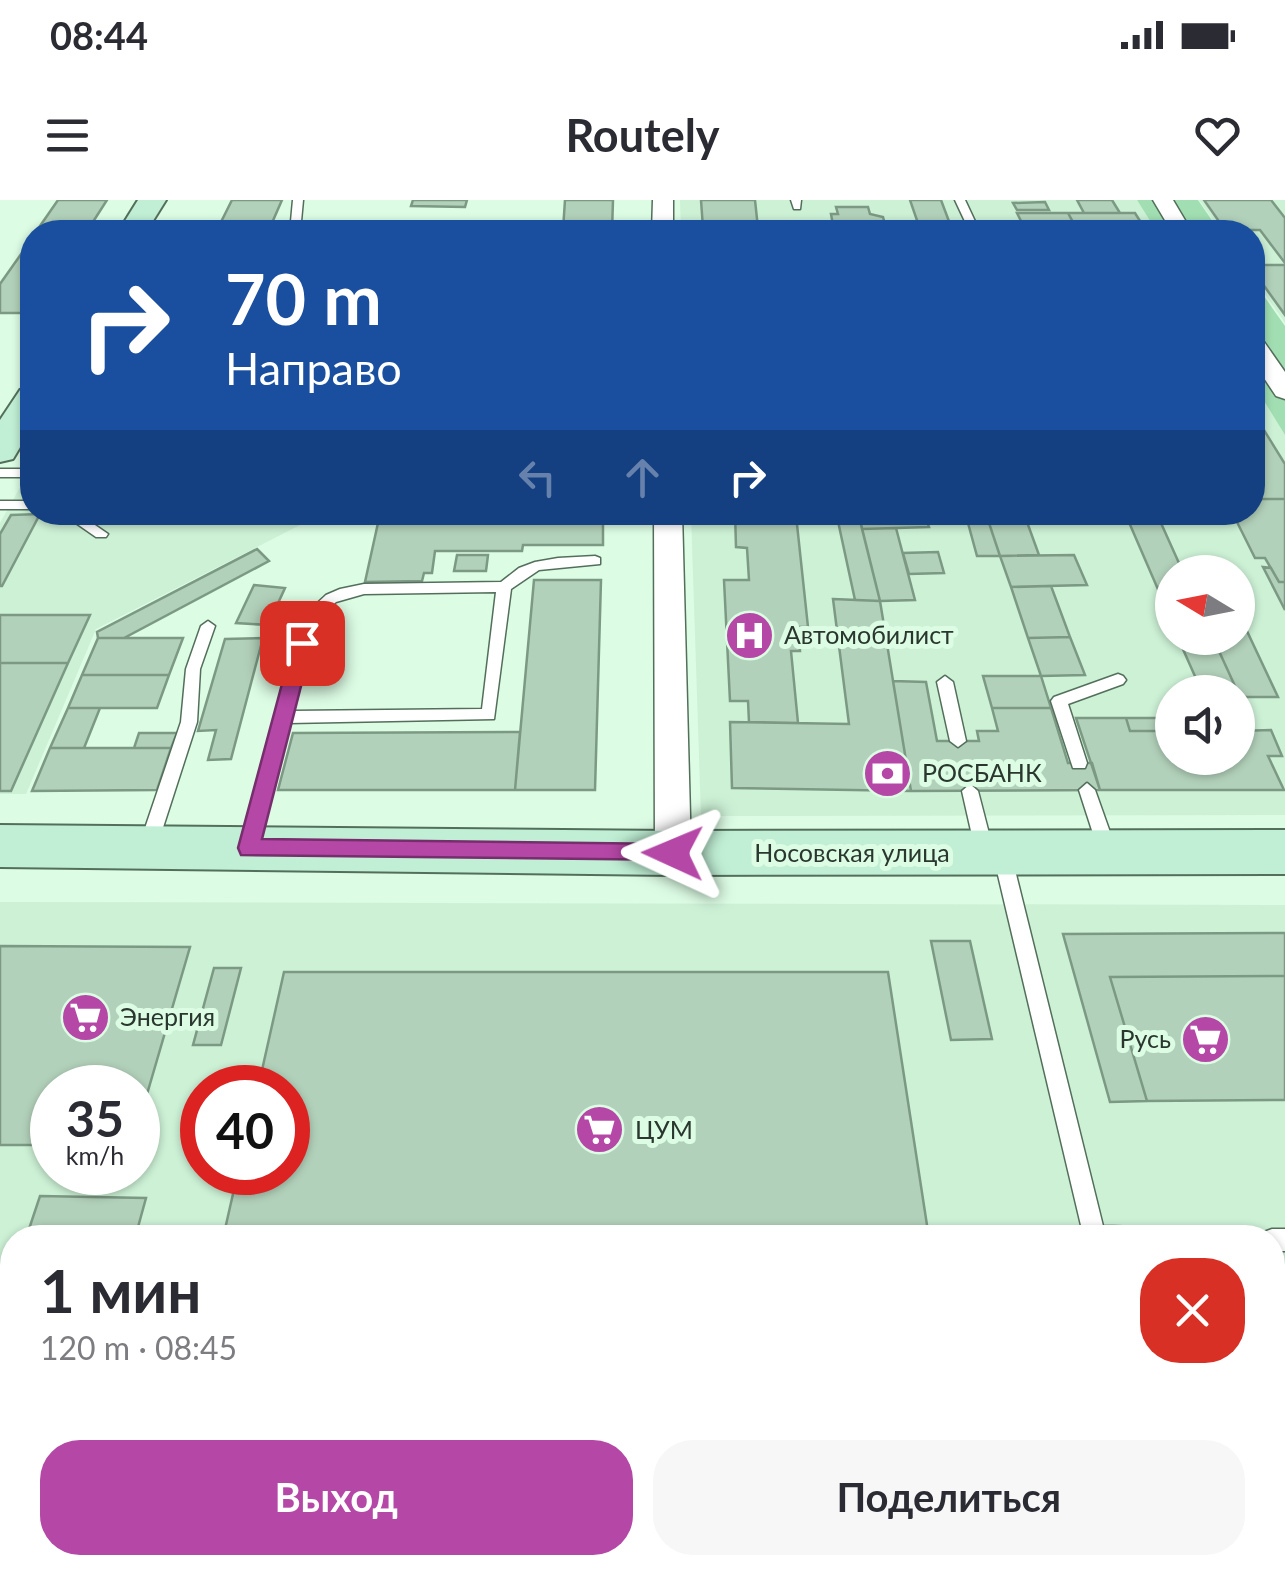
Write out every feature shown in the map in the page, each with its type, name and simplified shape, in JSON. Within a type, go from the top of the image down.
[{"type":"street","points":[[1265,361],[1285,391]]},
{"type":"street","points":[[0,451],[20,417]]},
{"type":"street","points":[[668,525],[673,853]]},
{"type":"street","name":"Носовская улица","points":[[0,846],[673,853],[1285,852]]},
{"type":"lane","points":[[87,525],[101,534]]},
{"type":"lane","points":[[283,717],[489,714],[504,587],[515,575],[538,564],[595,561]]},
{"type":"lane","points":[[249,848],[311,616],[324,600],[342,591],[364,588],[504,587]]},
{"type":"lane","points":[[147,848],[189,722],[192,670],[208,626]]},
{"type":"lane","points":[[1079,763],[1059,701],[1118,680]]},
{"type":"lane","points":[[945,682],[958,741]]},
{"type":"lane","points":[[970,790],[993,853],[1092,1225]]},
{"type":"lane","points":[[1087,790],[1108,853]]},
{"type":"shaded area","points":[[680,200],[1137,200],[1150,220],[681,220]]},
{"type":"shaded area","points":[[1137,200],[1198,200],[1212,220],[1150,220]]},
{"type":"shaded area","points":[[1199,200],[1285,200],[1285,323],[1265,294],[1265,220],[1213,220]]},
{"type":"shaded area","points":[[1265,298],[1285,326],[1285,435],[1265,402]]},
{"type":"shaded area","points":[[1265,402],[1285,435],[1285,815],[701,816],[691,525],[1265,525]]},
{"type":"shaded area","points":[[20,487],[20,525],[300,525],[96,629],[26,794],[0,794],[0,523]]},
{"type":"shaded area","points":[[0,902],[1285,905],[1285,1225],[0,1225]]},
{"type":"building","points":[[58,200],[107,200],[94,220],[44,220]]},
{"type":"building","points":[[232,200],[282,200],[273,220],[222,220]]},
{"type":"building","points":[[413,200],[467,200],[465,207],[411,206]]},
{"type":"building","points":[[565,200],[613,200],[612,220],[564,220]]},
{"type":"building","points":[[701,200],[755,200],[757,220],[702,220]]},
{"type":"building","points":[[910,200],[941,200],[948,220],[917,220]]},
{"type":"building","points":[[1077,200],[1112,200],[1120,213],[1084,213]]},
{"type":"building","points":[[1204,200],[1271,200],[1285,218],[1285,263],[1265,237],[1265,220],[1218,220]]},
{"type":"building","points":[[1045,202],[1049,210],[1017,210],[1013,203]]},
{"type":"building","points":[[836,207],[868,207],[870,214],[884,220],[832,220],[831,214],[838,214]]},
{"type":"building","points":[[1017,213],[1068,213],[1072,220],[1020,220]]},
{"type":"building","points":[[1068,213],[1135,213],[1139,220],[1072,220]]},
{"type":"building","points":[[20,256],[20,313],[0,313],[0,284]]},
{"type":"building","points":[[1265,265],[1285,265],[1285,315],[1265,287]]},
{"type":"building","points":[[1265,432],[1285,464],[1285,499],[1265,499]]},
{"type":"building","points":[[1265,499],[1285,499],[1285,582],[1279,582],[1265,558],[1255,558],[1238,525],[1265,525]]},
{"type":"building","points":[[11,515],[20,515],[20,525],[34,525],[0,586],[0,534]]},
{"type":"building","points":[[378,525],[603,525],[603,545],[523,545],[522,551],[435,551],[432,573],[424,573],[422,581],[365,582]]},
{"type":"building","points":[[735,525],[797,525],[808,627],[798,627],[800,651],[791,651],[798,723],[749,722],[748,701],[730,701],[724,580],[749,580],[747,548],[736,547]]},
{"type":"building","points":[[839,525],[861,525],[880,601],[855,600]]},
{"type":"building","points":[[861,525],[929,527],[862,529]]},
{"type":"building","points":[[969,525],[990,525],[1000,556],[977,556]]},
{"type":"building","points":[[990,525],[1028,525],[1039,555],[1000,556]]},
{"type":"building","points":[[1130,525],[1162,525],[1175,555],[1155,555],[1155,582]]},
{"type":"building","points":[[896,528],[915,600],[880,601],[862,529]]},
{"type":"building","points":[[257,549],[269,561],[124,638],[98,638],[97,632]]},
{"type":"building","points":[[938,552],[944,573],[909,574],[903,553]]},
{"type":"building","points":[[457,555],[488,555],[486,571],[454,571]]},
{"type":"building","points":[[1074,555],[1087,585],[1011,587],[1000,556]]},
{"type":"building","points":[[1263,567],[1271,568],[1279,582],[1285,582],[1285,610]]},
{"type":"building","points":[[534,580],[601,580],[595,790],[515,790]]},
{"type":"building","points":[[254,585],[285,588],[268,625],[236,623]]},
{"type":"building","points":[[1051,586],[1070,637],[1028,638],[1011,587]]},
{"type":"building","points":[[833,599],[880,601],[911,791],[732,788],[730,722],[849,724]]},
{"type":"building","points":[[0,615],[90,615],[68,663],[0,663]]},
{"type":"building","points":[[1070,637],[1085,675],[1041,676],[1028,638]]},
{"type":"building","points":[[98,638],[183,638],[169,675],[82,675]]},
{"type":"building","points":[[263,638],[231,759],[208,760],[216,730],[198,731],[225,639]]},
{"type":"building","points":[[1255,648],[1278,697],[1255,697],[1255,675],[1230,675],[1221,655],[1255,655]]},
{"type":"building","points":[[1186,655],[1221,655],[1230,675],[1194,675]]},
{"type":"building","points":[[0,663],[68,663],[11,791],[0,791]]},
{"type":"building","points":[[82,675],[169,675],[157,708],[68,708]]},
{"type":"building","points":[[983,676],[1041,676],[1051,708],[992,708]]},
{"type":"building","points":[[893,681],[926,682],[937,741],[979,741],[977,731],[998,731],[992,708],[1051,708],[1068,763],[1092,763],[1100,790],[911,791]]},
{"type":"building","points":[[68,708],[100,708],[84,748],[50,748]]},
{"type":"building","points":[[1076,718],[1126,718],[1130,731],[1155,731],[1155,775],[1255,775],[1255,730],[1271,730],[1282,756],[1268,756],[1284,790],[1100,790]]},
{"type":"building","points":[[1126,718],[1155,718],[1155,731],[1130,731]]},
{"type":"building","points":[[520,732],[515,790],[278,790],[293,733]]},
{"type":"building","points":[[139,733],[177,733],[171,748],[134,748]]},
{"type":"building","points":[[50,748],[171,748],[157,790],[32,791]]},
{"type":"building","name":"Русь","points":[[1285,933],[1285,976],[1110,977],[1147,1101],[1110,1102],[1063,934]]},
{"type":"building","points":[[931,941],[970,941],[992,1039],[951,1040]]},
{"type":"building","name":"Энергия","points":[[0,946],[190,947],[156,1065],[30,1065],[30,1145],[0,1145]]},
{"type":"building","points":[[214,968],[241,968],[221,1045],[193,1045]]},
{"type":"building","name":"ЦУМ","points":[[284,972],[888,972],[927,1225],[226,1225],[233,1195],[310,1195],[310,1065],[263,1065]]},
{"type":"building","name":"Русь","points":[[1285,976],[1285,1100],[1147,1101],[1110,977]]},
{"type":"building","points":[[40,1196],[146,1198],[139,1225],[30,1225]]},
{"type":"place","name":"Автомобилист","points":[[749,635]]},
{"type":"place","name":"РОСБАНК","points":[[887,773]]},
{"type":"place","name":"Энергия","points":[[85,1017]]},
{"type":"place","name":"Русь","points":[[1206,1039]]},
{"type":"place","name":"ЦУМ","points":[[600,1130]]},
{"type":"route","points":[[302,643],[249,848],[673,853]]}]
